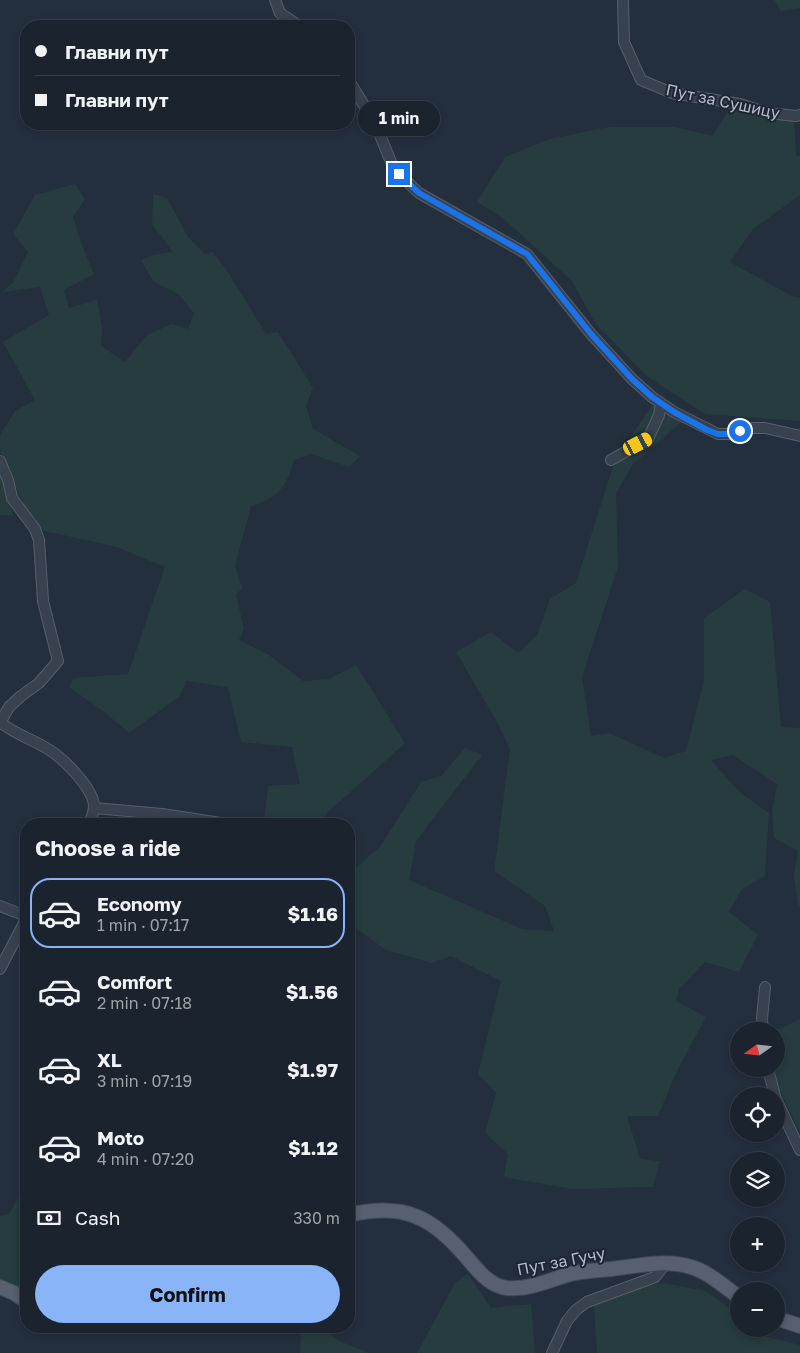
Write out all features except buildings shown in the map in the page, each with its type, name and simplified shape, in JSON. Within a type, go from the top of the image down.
[{"type":"main road","name":"Пут за Гучу","points":[[355,1214],[390,1210],[413,1214],[440,1230],[462,1251],[481,1274],[492,1283],[506,1288],[521,1288],[571,1274],[666,1263],[680,1264],[699,1270],[730,1291]]},
{"type":"main road","points":[[0,1286],[20,1297]]},
{"type":"main road","points":[[785,1321],[800,1326]]},
{"type":"street","points":[[275,0],[280,13],[290,20]]},
{"type":"street","name":"Пут за Сушицу","points":[[623,0],[624,42],[641,80],[672,93],[740,104],[768,113],[800,115]]},
{"type":"street","points":[[355,91],[375,123],[391,162],[399,174],[419,193],[527,254],[591,334],[632,379],[661,403],[718,434],[729,434],[753,428],[765,428],[800,436]]},
{"type":"street","points":[[611,460],[648,439],[659,415],[661,403]]},
{"type":"street","points":[[0,461],[8,480],[12,498],[35,529],[39,540],[39,566],[43,601],[58,661],[39,683],[10,707],[0,723],[49,749],[63,760],[87,788],[92,798],[94,814],[92,818]]},
{"type":"street","points":[[94,808],[188,818]]},
{"type":"street","points":[[0,906],[20,915]]},
{"type":"street","points":[[0,969],[20,930]]},
{"type":"street","points":[[762,1022],[765,987]]},
{"type":"street","points":[[785,1118],[800,1150]]},
{"type":"street","points":[[552,1353],[567,1321],[576,1310],[587,1302],[655,1277],[666,1263]]},
{"type":"green space","points":[[774,0],[800,0],[800,8],[781,11]]},
{"type":"green space","points":[[734,100],[794,118],[796,156],[800,156],[800,195],[753,229],[730,262],[792,296],[800,298],[800,421],[705,414],[648,377],[596,324],[572,281],[503,218],[477,202],[505,157],[550,139],[609,127],[674,127],[713,136]]},
{"type":"green space","points":[[75,184],[85,199],[73,217],[94,274],[64,290],[69,308],[97,300],[102,327],[101,346],[125,362],[147,335],[172,324],[188,329],[194,313],[179,295],[153,281],[141,260],[153,255],[173,252],[152,224],[153,194],[167,198],[188,237],[205,254],[213,252],[228,272],[266,334],[278,332],[313,388],[306,406],[313,429],[360,456],[349,467],[311,454],[294,460],[288,477],[280,490],[268,500],[251,506],[235,566],[242,588],[236,595],[244,628],[239,640],[269,655],[303,681],[329,679],[356,665],[405,743],[327,813],[326,818],[265,818],[268,786],[300,784],[292,747],[241,742],[228,687],[186,681],[180,696],[129,733],[103,711],[69,687],[73,678],[128,674],[165,567],[117,547],[36,529],[0,450],[0,435],[15,411],[35,400],[3,342],[49,315],[40,287],[2,292],[13,283],[28,252],[13,234],[35,195]]},
{"type":"green space","points":[[652,405],[684,420],[633,464],[616,493],[618,567],[582,677],[591,736],[609,733],[664,758],[686,751],[704,681],[704,618],[745,589],[770,602],[781,727],[800,728],[800,906],[798,904],[794,875],[798,851],[774,838],[772,811],[777,784],[733,755],[711,760],[738,791],[769,813],[765,876],[742,889],[729,912],[758,935],[739,972],[705,962],[679,989],[676,1001],[706,1017],[676,1073],[658,1116],[627,1116],[640,1159],[660,1161],[653,1187],[572,1189],[504,1177],[508,1154],[485,1133],[496,1093],[478,1074],[501,981],[451,956],[432,963],[386,950],[355,927],[355,868],[380,847],[421,782],[441,776],[465,748],[482,755],[416,841],[409,880],[522,929],[554,931],[545,906],[494,871],[510,749],[496,720],[456,652],[491,632],[518,653],[537,635],[550,599],[576,583],[615,460]]},
{"type":"green space","points":[[0,474],[1,476],[13,515],[0,515]]},
{"type":"green space","points":[[800,1019],[800,1132],[785,1102],[785,1087],[778,1087],[774,1078],[785,1078],[785,1026]]},
{"type":"green space","points":[[20,1197],[20,1292],[0,1281],[0,1216],[8,1215]]},
{"type":"green space","points":[[468,1274],[491,1308],[531,1304],[535,1353],[417,1353],[455,1283]]},
{"type":"green space","points":[[663,1283],[706,1291],[730,1308],[730,1337],[767,1337],[800,1345],[800,1353],[597,1353],[593,1292]]},
{"type":"green space","points":[[301,1333],[327,1333],[342,1342],[369,1353],[300,1353]]},
{"type":"route","points":[[399,174],[419,193],[527,254],[591,334],[632,379],[652,397],[674,412],[707,430],[718,434],[740,431]]}]
